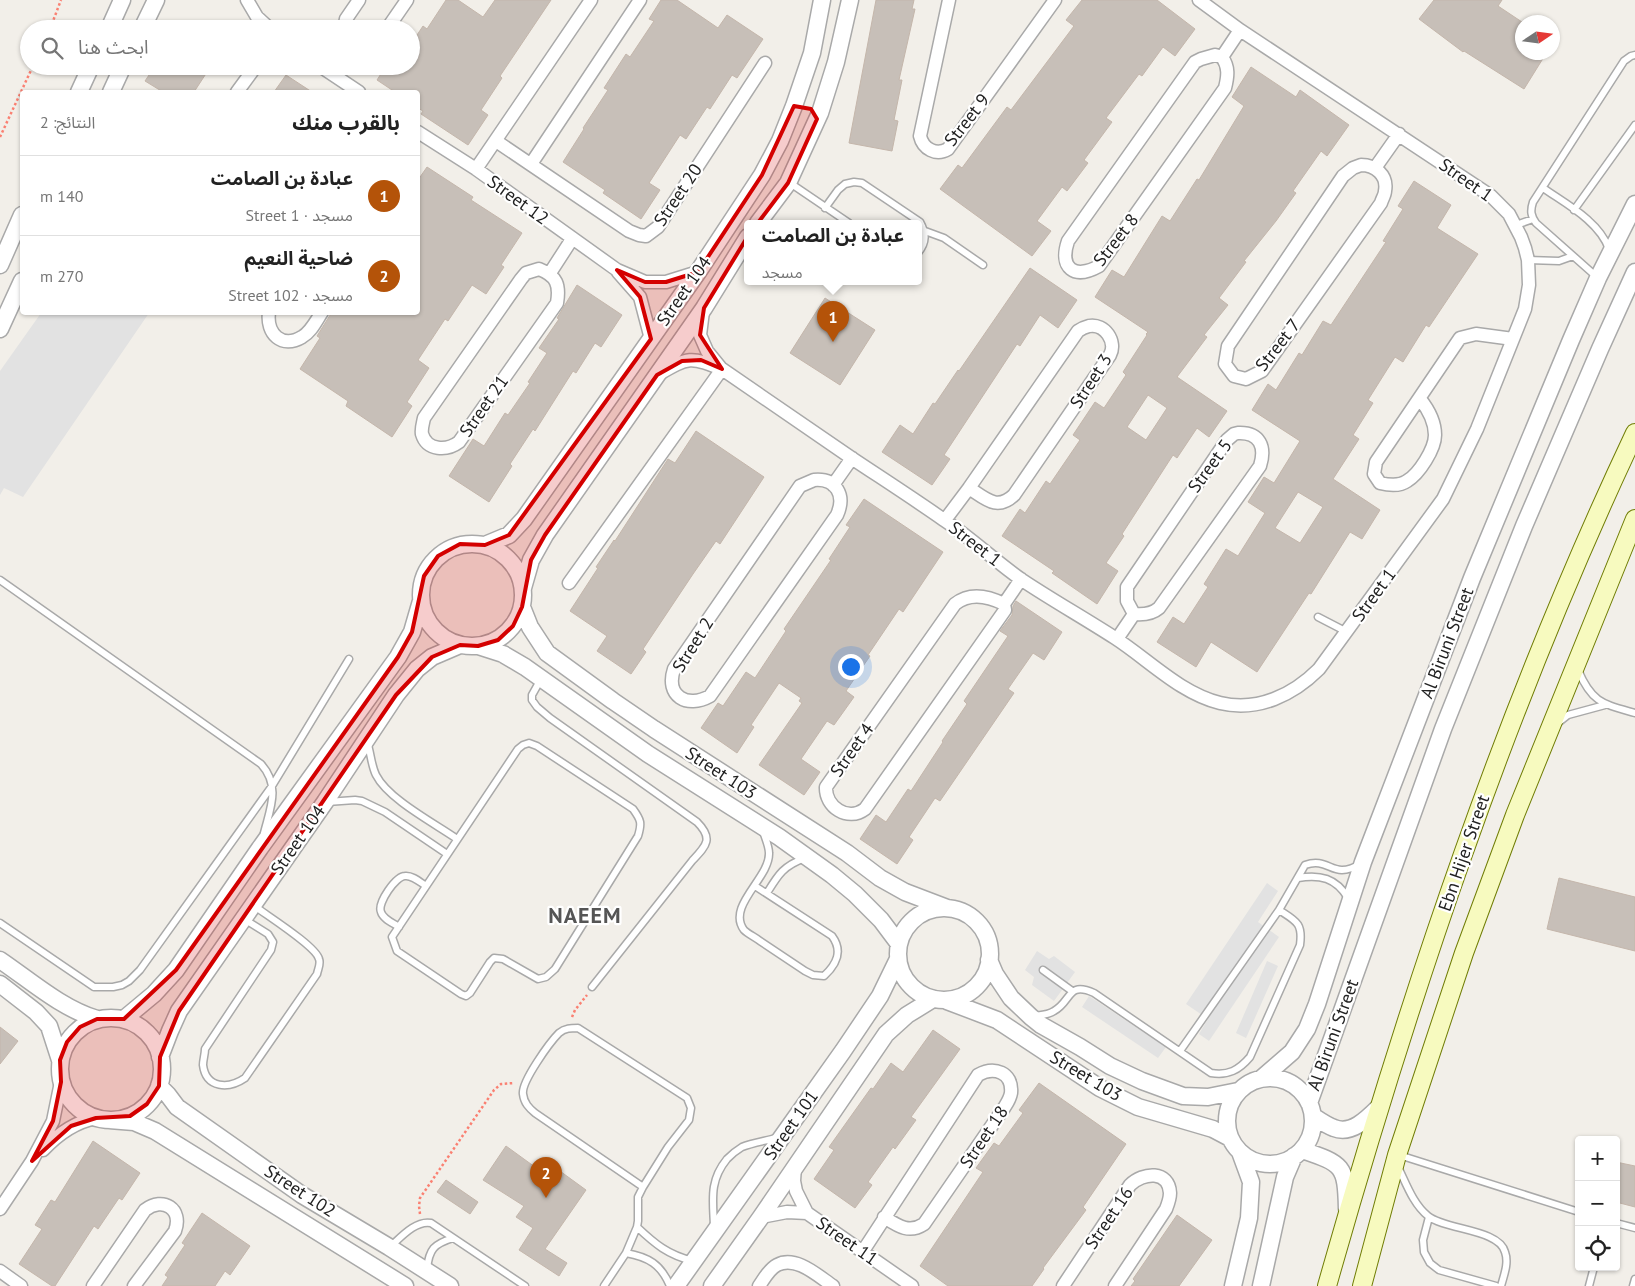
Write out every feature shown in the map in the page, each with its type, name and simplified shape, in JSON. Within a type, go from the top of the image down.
[{"type":"main road","name":"Ebn Hijer Street","points":[[1327,1286],[1378,1108],[1484,795],[1535,662],[1631,450],[1635,433]]},
{"type":"main road","name":"Ebn Hijer Street","points":[[1362,1286],[1396,1159],[1464,953],[1515,815],[1575,663],[1635,519]]},
{"type":"street","points":[[113,20],[122,0]]},
{"type":"street","points":[[146,20],[156,0]]},
{"type":"street","points":[[247,0],[260,20]]},
{"type":"street","points":[[346,20],[359,0]]},
{"type":"street","points":[[393,20],[407,0]]},
{"type":"street","points":[[476,169],[591,0]]},
{"type":"street","points":[[531,164],[640,0]]},
{"type":"street","points":[[822,0],[833,12],[843,12],[850,4]]},
{"type":"street","name":"Street 104","points":[[486,545],[509,535],[524,519],[698,272],[762,175],[780,141],[794,106],[812,53],[822,0]]},
{"type":"street","name":"Street 9","points":[[949,0],[920,136],[924,146],[933,151],[948,149],[1055,0]]},
{"type":"street","name":"Street 1","points":[[657,375],[682,361],[701,360],[722,369],[945,520],[1022,579],[1117,639],[1188,690],[1204,698],[1240,705],[1266,702],[1291,692],[1319,669],[1443,499],[1477,429],[1525,309],[1529,285],[1528,260],[1516,225],[1509,214],[1491,196],[1240,30],[1199,0]]},
{"type":"street","points":[[760,220],[788,183],[817,118],[836,62],[850,4]]},
{"type":"street","points":[[1222,57],[1240,30]]},
{"type":"street","name":"Street 8","points":[[1215,54],[1222,57],[1227,64],[1228,74],[1225,88],[1099,266],[1083,273],[1070,269],[1066,262],[1065,251],[1068,241],[1195,62],[1215,54]]},
{"type":"street","name":"Street 20","points":[[496,141],[629,231],[646,236],[658,227],[766,63]]},
{"type":"street","points":[[80,90],[87,75]]},
{"type":"street","points":[[112,90],[119,75]]},
{"type":"street","points":[[239,90],[250,75]]},
{"type":"street","points":[[340,75],[357,90]]},
{"type":"street","points":[[794,106],[808,107],[815,112],[817,118]]},
{"type":"street","points":[[1375,168],[1399,134]]},
{"type":"street","name":"Street 12","points":[[420,136],[476,169],[617,270],[645,282],[666,282],[698,272]]},
{"type":"street","name":"Street 7","points":[[1360,165],[1368,165],[1375,168],[1382,174],[1386,190],[1381,203],[1262,372],[1246,379],[1234,376],[1225,364],[1228,346],[1343,176],[1360,165]]},
{"type":"street","name":"Al Biruni Street","points":[[1262,1078],[1292,1052],[1308,1029],[1363,862],[1444,650],[1567,349],[1598,278],[1635,204]]},
{"type":"street","points":[[0,265],[20,220]]},
{"type":"street","points":[[550,273],[572,239]]},
{"type":"street","name":"Street 104","points":[[523,588],[531,560],[545,535],[704,308],[744,243]]},
{"type":"street","name":"Street 21","points":[[539,269],[550,273],[556,281],[558,288],[557,303],[459,442],[447,448],[432,446],[422,434],[424,418],[520,279],[526,273],[539,269]]},
{"type":"street","name":"Street 12","points":[[617,270],[640,297],[651,339]]},
{"type":"street","name":"Al Biruni Street","points":[[1311,1109],[1443,729],[1528,517],[1635,272]]},
{"type":"street","points":[[0,329],[20,285]]},
{"type":"street","name":"Street 1","points":[[704,308],[700,335],[707,351],[722,369]]},
{"type":"street","points":[[269,315],[270,328],[273,334],[278,339],[288,342],[302,337],[308,332],[320,315]]},
{"type":"street","name":"Street 3","points":[[945,520],[1078,331],[1089,326],[1103,330],[1112,340],[1113,346],[1110,355],[1014,495],[1004,502],[991,502],[969,488]]},
{"type":"street","points":[[1420,399],[1427,408],[1434,428],[1435,437],[1432,448],[1418,471],[1408,481],[1395,484],[1380,483],[1374,474],[1376,462],[1460,338],[1476,334],[1513,339]]},
{"type":"street","points":[[569,583],[722,369]]},
{"type":"street","name":"Street 5","points":[[1238,433],[1254,435],[1262,448],[1260,466],[1159,608],[1154,612],[1140,615],[1134,614],[1127,601],[1127,587],[1227,440],[1238,433]]},
{"type":"street","points":[[833,485],[852,458]]},
{"type":"street","name":"Street 2","points":[[822,480],[833,485],[840,495],[840,508],[837,515],[710,696],[698,701],[683,700],[675,693],[673,687],[674,668],[800,486],[806,482],[822,480]]},
{"type":"street","points":[[460,544],[486,545],[503,554],[516,569],[523,588],[522,607],[513,626],[498,640],[478,646],[460,645],[441,636],[428,621],[421,601],[424,576],[438,556],[460,544]]},
{"type":"street","name":"Street 4","points":[[1004,604],[982,596],[961,599],[955,604],[826,787],[828,799],[840,812],[853,815],[865,809],[1005,610],[1004,604],[1022,579]]},
{"type":"street","name":"Street 104","points":[[124,1019],[154,994],[176,970],[260,848],[398,657],[412,632],[421,601]]},
{"type":"street","name":"Street 103","points":[[522,607],[530,627],[547,653],[613,701],[654,730],[847,853],[880,878],[905,892],[947,908]]},
{"type":"street","points":[[1117,639],[1134,614]]},
{"type":"street","points":[[1455,623],[1464,636],[1471,638],[1480,636]]},
{"type":"street","name":"Street 104","points":[[160,1057],[179,1011],[325,802],[396,695],[417,669],[432,656],[460,645]]},
{"type":"street","name":"Street 103","points":[[478,646],[503,654],[542,678],[648,754],[807,857],[856,894],[881,920],[899,952]]},
{"type":"street","points":[[1444,650],[1461,649],[1471,660]]},
{"type":"street","points":[[947,908],[952,908],[970,916],[984,930],[990,948],[988,968],[979,986],[964,997],[940,1000],[926,998],[910,986],[900,969],[899,952],[903,932],[916,916],[933,909],[947,908]]},
{"type":"street","name":"Street 101","points":[[676,1286],[880,996],[899,952]]},
{"type":"street","points":[[0,960],[64,1004],[82,1014],[97,1019]]},
{"type":"street","name":"Street 103","points":[[989,960],[995,974],[1011,998],[1041,1025],[1110,1066],[1142,1081],[1183,1096],[1208,1097],[1238,1092]]},
{"type":"street","points":[[0,984],[36,1012],[49,1026],[60,1060],[61,1082],[52,1121],[32,1162]]},
{"type":"street","name":"Street 103","points":[[940,1000],[997,1020],[1100,1088],[1138,1107],[1213,1129],[1230,1138]]},
{"type":"street","name":"Street 101","points":[[712,1286],[886,1034],[907,1016],[940,1000]]},
{"type":"street","points":[[0,1209],[32,1162],[53,1139],[71,1126],[84,1120],[130,1116],[147,1104],[158,1086],[162,1072],[160,1057],[153,1041],[141,1027],[124,1019],[111,1017],[97,1019],[80,1028],[67,1042],[60,1060]]},
{"type":"street","name":"Street 18","points":[[863,1250],[884,1217],[978,1075],[991,1070],[1001,1073],[1009,1082],[1010,1096],[1004,1108],[924,1224],[918,1228],[911,1229],[896,1225],[884,1217]]},
{"type":"street","points":[[1233,1286],[1249,1218],[1251,1182],[1240,1152],[1230,1138],[1227,1122],[1230,1106],[1238,1092],[1249,1083],[1262,1078],[1276,1078],[1290,1083],[1301,1091],[1311,1109],[1335,1129],[1348,1129],[1361,1124],[1378,1108]]},
{"type":"street","points":[[61,1082],[68,1097],[80,1110],[102,1119]]},
{"type":"street","name":"Street 102","points":[[158,1086],[177,1107],[302,1195],[427,1270],[450,1286]]},
{"type":"street","points":[[1261,1286],[1285,1176],[1308,1140],[1312,1128],[1311,1109]]},
{"type":"street","name":"Street 102","points":[[102,1119],[134,1122],[154,1131],[405,1286]]},
{"type":"street","points":[[1240,1152],[1254,1161],[1271,1164],[1288,1160],[1298,1153],[1322,1157],[1337,1165],[1343,1171],[1347,1182],[1348,1212]]},
{"type":"street","name":"Street 11","points":[[795,1166],[796,1191],[807,1213],[863,1250],[912,1286]]},
{"type":"street","name":"Street 16","points":[[1063,1286],[1135,1179],[1151,1174],[1157,1176],[1163,1179],[1169,1189],[1170,1195],[1166,1209],[1114,1286]]},
{"type":"street","points":[[93,1286],[145,1210],[154,1204],[166,1204],[171,1207],[176,1216],[175,1231],[134,1286]]},
{"type":"street","name":"Street 11","points":[[761,1217],[787,1212],[807,1213]]},
{"type":"street","points":[[760,1286],[769,1272],[777,1265],[789,1263],[801,1265],[833,1286]]},
{"type":"street","points":[[0,1271],[21,1286]]},
{"type":"lane","points":[[1598,278],[1532,219],[1531,208],[1624,61],[1635,55]]},
{"type":"lane","points":[[1574,210],[1635,125]]},
{"type":"lane","points":[[825,208],[838,190],[845,184],[850,182],[862,183],[917,220]]},
{"type":"lane","points":[[788,183],[844,220]]},
{"type":"lane","points":[[1542,188],[1591,223],[1601,233],[1611,252]]},
{"type":"lane","points":[[1516,225],[1532,219]]},
{"type":"lane","points":[[922,226],[925,238],[922,248]]},
{"type":"lane","points":[[924,230],[944,238],[983,265]]},
{"type":"lane","points":[[1528,260],[1559,262],[1573,256]]},
{"type":"lane","points":[[0,580],[261,764],[269,772],[272,786],[272,801],[260,848]]},
{"type":"lane","points":[[1318,617],[1347,632]]},
{"type":"lane","points":[[0,923],[94,987],[113,987],[129,981],[140,970],[272,786],[349,659]]},
{"type":"lane","points":[[1575,663],[1590,692],[1605,705],[1635,713]]},
{"type":"lane","points":[[542,678],[532,695],[532,700],[537,706],[550,718],[697,822],[706,832],[705,847],[592,987]]},
{"type":"lane","points":[[1550,729],[1568,715],[1605,705]]},
{"type":"lane","points":[[366,740],[376,775],[393,797],[457,838]]},
{"type":"lane","points":[[530,743],[633,809],[642,825],[638,836],[555,969],[546,977],[538,979],[503,959],[494,958],[466,996],[397,951],[392,937],[457,838],[518,749],[530,743]]},
{"type":"lane","points":[[325,802],[362,801],[384,812],[447,854]]},
{"type":"lane","points":[[755,886],[832,936],[838,945],[838,955],[834,965],[824,976],[813,975],[805,971],[745,930],[739,920],[746,898],[766,868],[770,854],[760,825]]},
{"type":"lane","points":[[767,893],[783,869],[807,857]]},
{"type":"lane","points":[[1180,1052],[1279,910],[1305,865],[1319,862],[1336,870],[1345,871],[1363,862]]},
{"type":"lane","points":[[1298,878],[1312,875],[1334,882],[1343,890],[1350,901]]},
{"type":"lane","points":[[399,927],[384,918],[380,912],[380,903],[402,876],[409,876],[426,886]]},
{"type":"lane","points":[[1031,1016],[1053,1012],[1060,1007],[1072,991],[1081,989],[1094,993],[1211,1073],[1221,1075],[1232,1072],[1243,1066],[1250,1057],[1300,945],[1302,933],[1295,921],[1279,910]]},
{"type":"lane","points":[[248,911],[312,947],[319,958],[319,966],[317,974],[245,1078],[238,1083],[226,1086],[216,1085],[207,1076],[203,1065],[205,1049],[271,950],[273,942],[248,911]]},
{"type":"lane","points":[[1043,970],[1072,991]]},
{"type":"lane","points":[[604,1286],[626,1253],[637,1227],[638,1197],[668,1147],[688,1120],[691,1108],[688,1098],[578,1028],[568,1028],[560,1033],[540,1058],[524,1084],[523,1094],[527,1105],[643,1187]]},
{"type":"lane","points":[[714,1233],[712,1198],[714,1182],[721,1167],[730,1156],[742,1148],[782,1137]]},
{"type":"lane","points":[[1396,1159],[1575,1211]]},
{"type":"lane","points":[[1396,1159],[1418,1207],[1429,1217],[1493,1238],[1502,1244],[1506,1252],[1506,1264],[1501,1286]]},
{"type":"lane","points":[[1429,1217],[1423,1240],[1424,1252],[1430,1263],[1439,1270],[1496,1286]]},
{"type":"lane","points":[[389,1247],[416,1225],[425,1222],[431,1223],[524,1286]]},
{"type":"lane","points":[[1620,1224],[1635,1228]]},
{"type":"lane","points":[[637,1227],[670,1254],[694,1261]]},
{"type":"lane","points":[[427,1270],[428,1257],[433,1248],[453,1238]]},
{"type":"lane","points":[[626,1253],[642,1256],[655,1264],[666,1276],[670,1286]]},
{"type":"lane","points":[[1589,1286],[1593,1271]]},
{"type":"lane","points":[[1633,1286],[1635,1279]]},
{"type":"path","points":[[53,20],[61,0]]},
{"type":"path","points":[[22,90],[29,75]]},
{"type":"path","points":[[0,137],[20,94]]},
{"type":"path","points":[[568,1028],[575,1010],[592,987]]},
{"type":"path","points":[[425,1222],[420,1214],[420,1198],[494,1090],[501,1084],[524,1084]]},
{"type":"highlighted area","points":[[794,106],[811,109],[817,119],[788,183],[748,236],[704,308],[700,335],[722,369],[701,360],[682,361],[657,375],[545,535],[531,560],[522,607],[513,626],[498,640],[478,646],[460,645],[432,657],[396,695],[179,1011],[160,1057],[159,1086],[147,1104],[130,1116],[96,1118],[71,1126],[32,1161],[53,1121],[61,1082],[60,1060],[67,1042],[80,1027],[97,1019],[124,1019],[176,970],[398,657],[412,632],[424,576],[438,556],[460,544],[485,545],[509,535],[651,339],[640,297],[617,270],[645,282],[666,282],[698,272],[762,175]]},
{"type":"shaded area","points":[[40,315],[148,315],[23,497],[4,488],[0,495],[0,371]]},
{"type":"shaded area","points":[[1267,883],[1278,891],[1258,922],[1279,937],[1209,1041],[1199,1034],[1208,1019],[1186,1004]]},
{"type":"shaded area","points":[[1037,951],[1049,959],[1054,956],[1075,972],[1054,1001],[1032,985],[1034,977],[1025,970]]},
{"type":"shaded area","points":[[1267,961],[1278,966],[1246,1038],[1236,1033]]},
{"type":"shaded area","points":[[1089,996],[1166,1047],[1158,1058],[1082,1007]]},
{"type":"building","points":[[446,0],[458,0],[483,17],[495,0],[551,0],[500,76],[502,78],[481,110],[488,115],[468,145],[421,114],[423,111],[420,109],[420,90],[392,90],[377,80],[380,75],[420,75],[420,30],[423,26],[427,29]]},
{"type":"building","points":[[661,0],[677,0],[718,28],[727,15],[763,39],[737,78],[732,75],[710,109],[707,107],[686,139],[680,135],[649,183],[660,190],[641,219],[603,193],[605,190],[563,162],[608,90],[604,88],[626,54],[630,57],[654,21],[649,19]]},
{"type":"building","points":[[876,0],[914,0],[912,9],[915,9],[899,80],[902,80],[894,120],[898,121],[892,151],[849,143]]},
{"type":"building","points":[[1082,0],[1157,0],[1195,29],[1175,56],[1163,47],[1142,76],[1139,74],[1106,118],[1112,122],[1084,160],[1088,163],[1067,191],[1062,187],[1037,221],[1051,231],[1032,256],[940,189],[958,165],[962,168],[1007,107],[1011,110],[1074,26],[1066,20]]},
{"type":"building","points":[[1434,0],[1502,0],[1498,6],[1515,17],[1515,60],[1542,60],[1524,89],[1463,52],[1419,19]]},
{"type":"building","points":[[1251,67],[1296,97],[1300,90],[1349,125],[1327,156],[1321,151],[1293,191],[1296,193],[1244,261],[1246,262],[1219,298],[1228,305],[1204,335],[1207,337],[1177,377],[1227,411],[1209,437],[1197,428],[1177,458],[1173,455],[1122,534],[1124,536],[1106,563],[1118,571],[1097,604],[1052,573],[1054,571],[1002,536],[1020,509],[1025,513],[1046,481],[1050,484],[1080,440],[1073,435],[1095,402],[1104,408],[1126,375],[1123,372],[1147,335],[1148,332],[1095,297],[1112,270],[1124,277],[1162,216],[1170,221],[1197,179],[1199,180],[1244,106],[1232,97]],"holes":[[[1148,395],[1167,408],[1146,440],[1127,427]]]},
{"type":"building","points":[[149,75],[205,75],[195,90],[160,90],[145,81]]},
{"type":"building","points":[[286,75],[309,90],[275,90]]},
{"type":"building","points":[[427,167],[473,197],[471,200],[522,233],[501,265],[504,267],[486,294],[472,285],[448,321],[445,319],[418,360],[429,368],[407,402],[412,406],[392,437],[346,406],[348,401],[300,369],[320,338],[317,336],[330,315],[420,315],[420,177]]},
{"type":"building","points":[[1414,181],[1451,205],[1437,228],[1478,254],[1429,327],[1426,325],[1403,362],[1395,357],[1368,400],[1373,403],[1353,435],[1359,439],[1333,479],[1380,510],[1362,539],[1350,532],[1311,594],[1309,593],[1257,672],[1211,642],[1196,667],[1157,642],[1173,617],[1184,624],[1208,587],[1204,584],[1226,549],[1238,556],[1265,513],[1248,502],[1264,477],[1274,483],[1300,441],[1252,410],[1268,384],[1276,390],[1299,353],[1302,355],[1323,321],[1331,325],[1386,242],[1383,241],[1403,209],[1398,206]],"holes":[[[1298,492],[1323,507],[1300,543],[1275,528]]]},
{"type":"building","points":[[1030,268],[1077,300],[1058,328],[1040,315],[1020,346],[1017,344],[944,455],[950,459],[932,485],[882,452],[900,425],[913,434],[933,403],[935,404],[959,371]]},
{"type":"building","points":[[577,285],[622,315],[601,347],[595,343],[576,373],[573,371],[535,431],[533,429],[510,464],[512,466],[489,502],[449,476],[473,439],[484,446],[505,413],[508,415],[530,383],[528,382],[547,353],[539,348],[559,319],[557,318]]},
{"type":"building","points":[[825,298],[875,330],[840,385],[790,353]]},
{"type":"building","points":[[696,431],[764,477],[720,544],[716,541],[693,574],[643,649],[646,652],[631,674],[597,651],[607,636],[570,611],[598,568],[596,567],[668,459],[675,463]]},
{"type":"building","points":[[864,499],[943,552],[903,612],[899,609],[868,655],[870,656],[846,691],[854,697],[834,725],[827,721],[801,759],[820,772],[804,795],[759,765],[802,703],[799,701],[801,698],[779,683],[751,725],[754,727],[737,753],[701,728],[718,703],[723,706],[746,672],[755,678],[786,631],[784,629],[831,560],[829,559],[850,527],[846,525]]},
{"type":"building","points":[[1016,601],[1062,632],[1044,660],[1033,653],[1008,689],[1014,693],[940,801],[935,798],[909,837],[913,840],[897,864],[860,839],[876,815],[886,822],[908,789],[911,791],[967,704],[964,701],[1008,636],[1000,631],[1012,615],[1013,606]]},
{"type":"building","points":[[1559,878],[1635,897],[1635,951],[1547,929]]},
{"type":"building","points":[[0,1027],[18,1041],[0,1064]]},
{"type":"building","points":[[933,1030],[960,1049],[911,1117],[916,1120],[895,1149],[893,1147],[868,1182],[872,1185],[855,1208],[814,1179],[834,1150],[829,1147],[871,1088],[873,1089],[891,1063],[903,1072]]},
{"type":"building","points":[[1039,1083],[1126,1144],[1083,1207],[1086,1210],[1032,1286],[948,1286],[920,1266],[983,1172],[976,1168],[994,1143],[999,1146],[1023,1113],[1019,1110]]},
{"type":"building","points":[[93,1141],[140,1173],[122,1200],[119,1198],[98,1229],[94,1226],[55,1286],[52,1286],[19,1264],[42,1229],[35,1225],[51,1200],[55,1202]]},
{"type":"building","points":[[506,1146],[546,1175],[553,1166],[586,1190],[545,1249],[567,1263],[559,1276],[519,1250],[533,1228],[516,1217],[524,1206],[483,1180]]},
{"type":"building","points":[[1620,1163],[1635,1166],[1635,1207],[1620,1203]]},
{"type":"building","points":[[446,1180],[478,1202],[470,1214],[437,1192]]},
{"type":"building","points":[[202,1213],[250,1246],[230,1275],[225,1271],[215,1286],[162,1286],[168,1277],[165,1275],[185,1245],[182,1243]]},
{"type":"building","points":[[1177,1215],[1212,1240],[1179,1286],[1131,1286],[1135,1281],[1133,1279]]},
{"type":"place","name":"عبادة بن الصامت","points":[[833,342]]},
{"type":"place","name":"ضاحية النعيم","points":[[546,1198]]},
{"type":"district","name":"NAEEM","points":[[585,915]]}]
